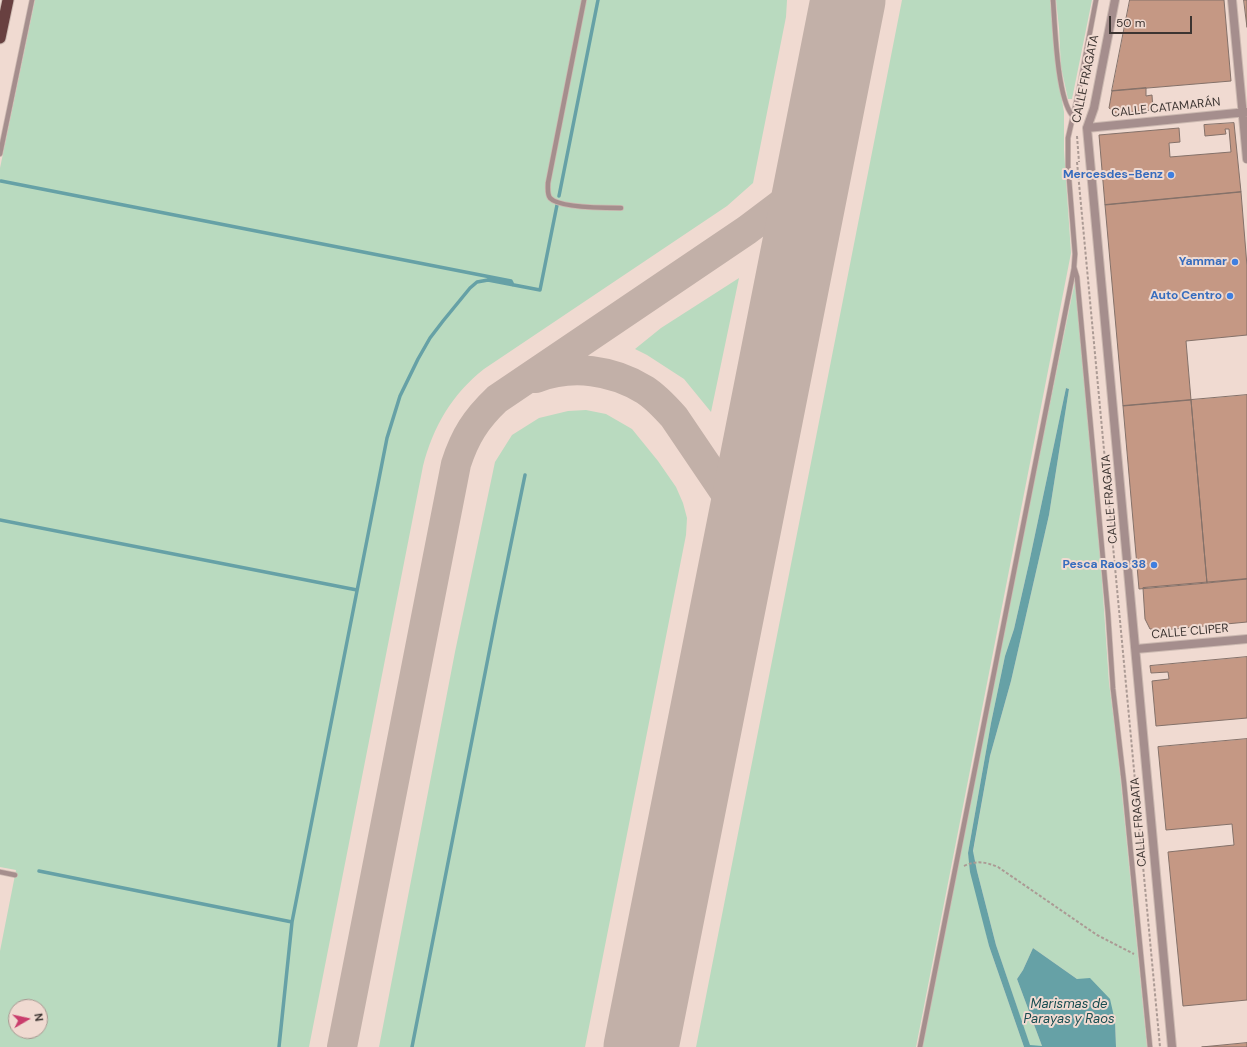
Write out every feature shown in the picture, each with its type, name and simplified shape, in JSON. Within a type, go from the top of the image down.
[{"type":"highway","points":[[0,38],[8,0]]},
{"type":"street","name":"CALLE FRAGATA","points":[[1115,0],[1094,108],[1087,128],[1172,1047]]},
{"type":"street","points":[[1232,0],[1245,112],[1247,159]]},
{"type":"street","name":"CALLE CATAMARÁN","points":[[1087,128],[1245,112]]},
{"type":"street","name":"CALLE CLIPER","points":[[1136,649],[1247,639]]},
{"type":"lane","points":[[0,154],[32,0]]},
{"type":"lane","points":[[584,0],[548,183],[548,193],[550,197],[556,201],[573,205],[620,208]]},
{"type":"lane","points":[[1053,0],[1061,79],[1066,104],[1072,115]]},
{"type":"lane","points":[[920,1047],[1074,267],[1074,240],[1067,150],[1072,115],[1079,90],[1096,0]]},
{"type":"lane","points":[[1074,267],[1078,285],[1108,614],[1113,689],[1124,783],[1150,1047]]},
{"type":"lane","points":[[0,872],[15,875]]},
{"type":"path","points":[[967,865],[977,862],[986,862],[998,867],[1097,935],[1141,957]]},
{"type":"green space","points":[[35,0],[787,0],[786,17],[753,183],[727,206],[484,369],[462,389],[453,400],[432,438],[423,466],[309,1047],[0,1047],[0,951],[16,870],[0,867],[0,168]]},
{"type":"green space","points":[[902,0],[1050,0],[1056,65],[1064,112],[1064,150],[1071,253],[916,1047],[696,1047]]},
{"type":"green space","points":[[1056,0],[1092,0],[1072,99],[1068,99],[1061,67]]},
{"type":"green space","points":[[739,278],[711,412],[684,379],[635,349],[661,328]]},
{"type":"green space","points":[[1075,281],[1101,566],[1109,683],[1117,744],[1147,1047],[1116,1047],[1115,1021],[1077,979],[1033,948],[1023,970],[1017,979],[1042,1046],[1030,1046],[996,945],[973,852],[990,756],[1011,681],[1049,515],[1069,389],[1066,388],[1014,629],[1005,656],[991,723],[968,853],[989,946],[1024,1047],[922,1047],[1016,570]]},
{"type":"green space","points":[[586,410],[606,414],[632,429],[658,461],[676,487],[683,503],[687,518],[686,535],[585,1047],[379,1047],[455,652],[495,462],[512,435],[539,418],[568,411]]},
{"type":"water","name":"Marismas de Parayas y Raos","points":[[1066,388],[1069,389],[1049,515],[1011,681],[990,756],[973,851],[996,945],[1030,1045],[1042,1046],[1017,979],[1023,970],[1033,948],[1077,979],[1090,978],[1110,999],[1115,1021],[1116,1047],[1024,1047],[989,946],[970,872],[968,853],[991,723],[1005,656],[1014,629]]},
{"type":"building","points":[[1130,0],[1224,0],[1231,81],[1112,91]]},
{"type":"building","points":[[1244,0],[1247,0],[1247,27]]},
{"type":"building","points":[[1146,88],[1146,96],[1152,95],[1153,110],[1115,113],[1109,108],[1112,91]]},
{"type":"building","name":"Mercesdes-Benz","points":[[1234,123],[1241,192],[1105,205],[1099,135],[1179,128],[1180,142],[1169,143],[1170,157],[1231,152],[1229,129],[1225,129],[1226,134],[1205,136],[1204,125]]},
{"type":"building","points":[[1241,192],[1247,266],[1247,335],[1186,341],[1191,400],[1123,406],[1105,205]]},
{"type":"building","points":[[1247,395],[1247,579],[1207,583],[1191,400]]},
{"type":"building","points":[[1191,400],[1207,583],[1139,589],[1123,406]]},
{"type":"building","points":[[1247,579],[1247,622],[1163,630],[1150,629],[1145,619],[1143,588]]},
{"type":"building","points":[[1247,657],[1247,718],[1156,726],[1152,681],[1169,679],[1168,672],[1151,673],[1150,666]]},
{"type":"building","points":[[1247,739],[1247,1000],[1183,1006],[1168,852],[1234,845],[1232,824],[1166,830],[1158,747]]},
{"type":"building","points":[[1247,1043],[1247,1047],[1202,1047]]},
{"type":"waterway","points":[[559,196],[598,0]]},
{"type":"waterway","points":[[1,181],[511,281],[513,285]]},
{"type":"waterway","points":[[279,1047],[292,922],[387,438],[400,396],[430,338],[470,288],[477,282],[488,280],[540,290],[557,205]]},
{"type":"waterway","points":[[412,1047],[525,475]]},
{"type":"waterway","points":[[0,520],[357,590]]},
{"type":"waterway","points":[[39,871],[292,922]]},
{"type":"taxiway","points":[[342,1047],[456,464],[467,436],[477,421],[497,399],[747,230],[812,181]]},
{"type":"taxiway","points":[[536,378],[564,371],[592,371],[620,378],[645,390],[660,402],[674,417],[745,522]]},
{"type":"runway","points":[[641,1047],[848,0]]},
{"type":"place","name":"Mercesdes-Benz","points":[[1171,175]]},
{"type":"place","name":"Yammar","points":[[1235,262]]},
{"type":"place","name":"Auto Centro","points":[[1230,296]]},
{"type":"place","name":"Pesca Raos 38","points":[[1154,565]]}]
